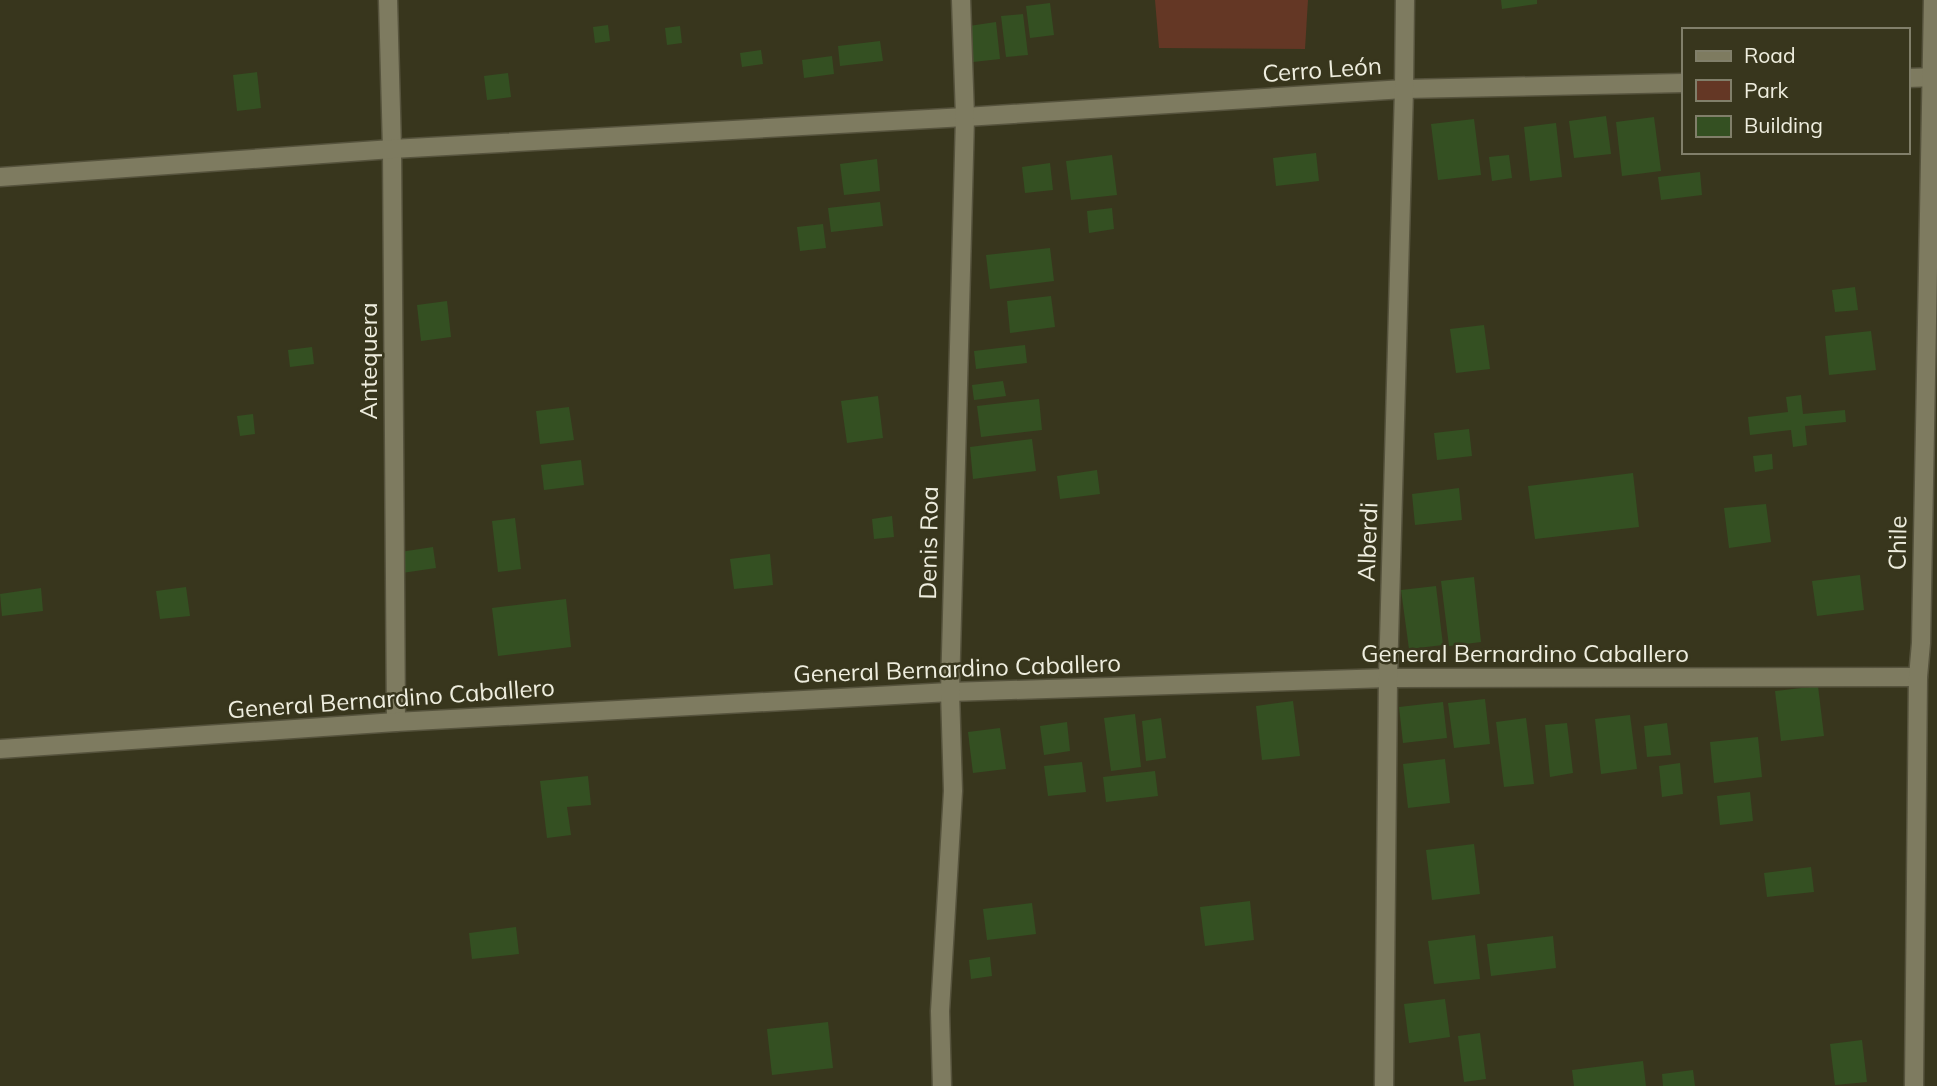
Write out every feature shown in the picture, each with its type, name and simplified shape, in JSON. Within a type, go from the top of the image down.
[{"type":"street","name":"Antequera","points":[[388,0],[392,149],[396,722]]},
{"type":"street","name":"Denis Roa","points":[[942,1086],[940,1011],[953,791],[950,691],[965,117],[961,0]]},
{"type":"street","name":"Alberdi","points":[[1384,1086],[1388,678],[1405,0]]},
{"type":"street","name":"Chile","points":[[1914,1086],[1918,677],[1934,77],[1933,0]]},
{"type":"street","points":[[1909,78],[1934,77]]},
{"type":"street","name":"Cerro León","points":[[0,177],[392,149],[1404,89],[1682,83]]},
{"type":"street","name":"General Bernardino Caballero","points":[[0,749],[396,722],[950,691],[1388,678],[1918,677]]},
{"type":"green space","points":[[1155,0],[1308,0],[1305,49],[1159,48]]},
{"type":"building","points":[[1501,0],[1537,0],[1537,4],[1502,9]]},
{"type":"building","points":[[1050,3],[1054,35],[1030,38],[1026,6]]},
{"type":"building","points":[[1023,14],[1028,55],[1006,57],[1001,16]]},
{"type":"building","points":[[996,22],[1000,59],[973,62],[969,26]]},
{"type":"building","points":[[608,25],[610,41],[595,43],[593,27]]},
{"type":"building","points":[[680,26],[682,43],[667,45],[665,28]]},
{"type":"building","points":[[880,41],[883,61],[840,66],[838,46]]},
{"type":"building","points":[[761,50],[763,64],[742,67],[740,53]]},
{"type":"building","points":[[832,56],[834,74],[804,78],[802,60]]},
{"type":"building","points":[[257,72],[261,108],[237,111],[233,75]]},
{"type":"building","points":[[508,73],[511,97],[487,100],[484,76]]},
{"type":"building","points":[[1606,116],[1611,154],[1574,158],[1569,121]]},
{"type":"building","points":[[1654,117],[1661,171],[1622,176],[1616,122]]},
{"type":"building","points":[[1474,119],[1481,175],[1438,180],[1431,124]]},
{"type":"building","points":[[1556,123],[1562,177],[1530,181],[1524,127]]},
{"type":"building","points":[[1316,153],[1319,181],[1276,186],[1273,158]]},
{"type":"building","points":[[1112,155],[1117,195],[1071,200],[1066,161]]},
{"type":"building","points":[[1509,155],[1512,178],[1492,181],[1489,157]]},
{"type":"building","points":[[877,159],[880,191],[844,195],[840,164]]},
{"type":"building","points":[[1050,163],[1053,190],[1025,193],[1022,167]]},
{"type":"building","points":[[1700,172],[1702,195],[1661,200],[1658,177]]},
{"type":"building","points":[[880,202],[883,226],[831,232],[828,208]]},
{"type":"building","points":[[1112,208],[1114,229],[1089,233],[1087,211]]},
{"type":"building","points":[[823,224],[826,248],[800,251],[797,227]]},
{"type":"building","points":[[1050,248],[1054,281],[990,289],[986,255]]},
{"type":"building","points":[[1855,287],[1858,310],[1835,312],[1832,290]]},
{"type":"building","points":[[1051,296],[1055,327],[1010,333],[1007,301]]},
{"type":"building","points":[[447,301],[451,337],[421,341],[417,305]]},
{"type":"building","points":[[1484,325],[1490,369],[1456,373],[1450,329]]},
{"type":"building","points":[[1871,331],[1876,370],[1829,375],[1825,336]]},
{"type":"building","points":[[1025,345],[1027,363],[976,369],[974,351]]},
{"type":"building","points":[[312,347],[314,364],[290,367],[288,350]]},
{"type":"building","points":[[1003,381],[1006,396],[974,400],[972,385]]},
{"type":"building","points":[[1801,395],[1803,414],[1845,410],[1846,422],[1805,426],[1807,445],[1793,447],[1791,430],[1750,435],[1748,417],[1788,412],[1786,397]]},
{"type":"building","points":[[878,396],[883,438],[847,443],[841,401]]},
{"type":"building","points":[[1039,399],[1042,430],[981,437],[977,406]]},
{"type":"building","points":[[569,407],[574,440],[540,444],[536,411]]},
{"type":"building","points":[[253,414],[255,434],[240,436],[237,416]]},
{"type":"building","points":[[1469,429],[1472,456],[1437,460],[1434,433]]},
{"type":"building","points":[[1032,439],[1036,471],[973,479],[970,447]]},
{"type":"building","points":[[1772,454],[1773,469],[1755,472],[1753,456]]},
{"type":"building","points":[[581,460],[584,485],[544,490],[541,465]]},
{"type":"building","points":[[1097,470],[1100,494],[1060,499],[1057,476]]},
{"type":"building","points":[[1633,473],[1639,527],[1535,539],[1528,486]]},
{"type":"building","points":[[1459,488],[1462,520],[1415,525],[1412,494]]},
{"type":"building","points":[[1766,504],[1771,542],[1729,548],[1724,508]]},
{"type":"building","points":[[892,516],[894,537],[874,539],[872,519]]},
{"type":"building","points":[[515,518],[521,569],[498,572],[492,521]]},
{"type":"building","points":[[433,547],[436,568],[402,573],[400,552]]},
{"type":"building","points":[[770,554],[773,585],[734,589],[730,559]]},
{"type":"building","points":[[1860,575],[1864,610],[1817,616],[1812,581]]},
{"type":"building","points":[[1474,577],[1481,642],[1449,646],[1441,581]]},
{"type":"building","points":[[1436,586],[1443,645],[1409,649],[1401,590]]},
{"type":"building","points":[[186,587],[190,616],[160,619],[156,591]]},
{"type":"building","points":[[41,588],[43,611],[2,616],[0,594]]},
{"type":"building","points":[[566,599],[571,647],[498,656],[492,608]]},
{"type":"building","points":[[1818,686],[1824,736],[1781,741],[1775,691]]},
{"type":"building","points":[[1485,699],[1490,744],[1454,748],[1448,703]]},
{"type":"building","points":[[1293,701],[1300,756],[1262,760],[1256,706]]},
{"type":"building","points":[[1443,702],[1447,738],[1403,743],[1399,707]]},
{"type":"building","points":[[1135,714],[1141,767],[1111,771],[1104,718]]},
{"type":"building","points":[[1630,715],[1637,769],[1601,774],[1595,719]]},
{"type":"building","points":[[1161,718],[1166,758],[1146,761],[1142,721]]},
{"type":"building","points":[[1526,718],[1534,784],[1504,787],[1496,722]]},
{"type":"building","points":[[1067,722],[1070,751],[1044,755],[1040,726]]},
{"type":"building","points":[[1567,723],[1573,773],[1550,777],[1545,725]]},
{"type":"building","points":[[1667,723],[1671,755],[1647,757],[1644,726]]},
{"type":"building","points":[[1000,728],[1006,769],[973,773],[968,732]]},
{"type":"building","points":[[1758,737],[1762,777],[1714,783],[1710,742]]},
{"type":"building","points":[[1445,759],[1450,803],[1408,808],[1403,764]]},
{"type":"building","points":[[1082,762],[1086,792],[1048,796],[1044,766]]},
{"type":"building","points":[[1680,763],[1683,794],[1662,797],[1659,766]]},
{"type":"building","points":[[1155,771],[1158,796],[1106,802],[1103,777]]},
{"type":"building","points":[[588,776],[591,805],[567,807],[571,835],[547,838],[540,781]]},
{"type":"building","points":[[1750,792],[1753,821],[1720,825],[1717,796]]},
{"type":"building","points":[[1474,844],[1480,894],[1432,900],[1426,850]]},
{"type":"building","points":[[1811,867],[1814,892],[1767,897],[1764,873]]},
{"type":"building","points":[[1250,901],[1254,940],[1205,946],[1200,907]]},
{"type":"building","points":[[1032,903],[1036,934],[987,940],[983,909]]},
{"type":"building","points":[[516,927],[519,954],[472,959],[469,933]]},
{"type":"building","points":[[1475,935],[1480,979],[1434,984],[1428,941]]},
{"type":"building","points":[[1553,936],[1556,968],[1491,976],[1487,944]]},
{"type":"building","points":[[990,957],[992,976],[971,979],[969,960]]},
{"type":"building","points":[[1445,999],[1450,1037],[1409,1043],[1404,1004]]},
{"type":"building","points":[[828,1022],[833,1068],[772,1075],[767,1029]]},
{"type":"building","points":[[1480,1033],[1486,1079],[1464,1082],[1458,1036]]},
{"type":"building","points":[[1862,1040],[1867,1082],[1835,1085],[1830,1044]]},
{"type":"building","points":[[1643,1061],[1646,1086],[1574,1086],[1572,1070]]},
{"type":"building","points":[[1693,1070],[1695,1086],[1663,1086],[1662,1074]]}]
